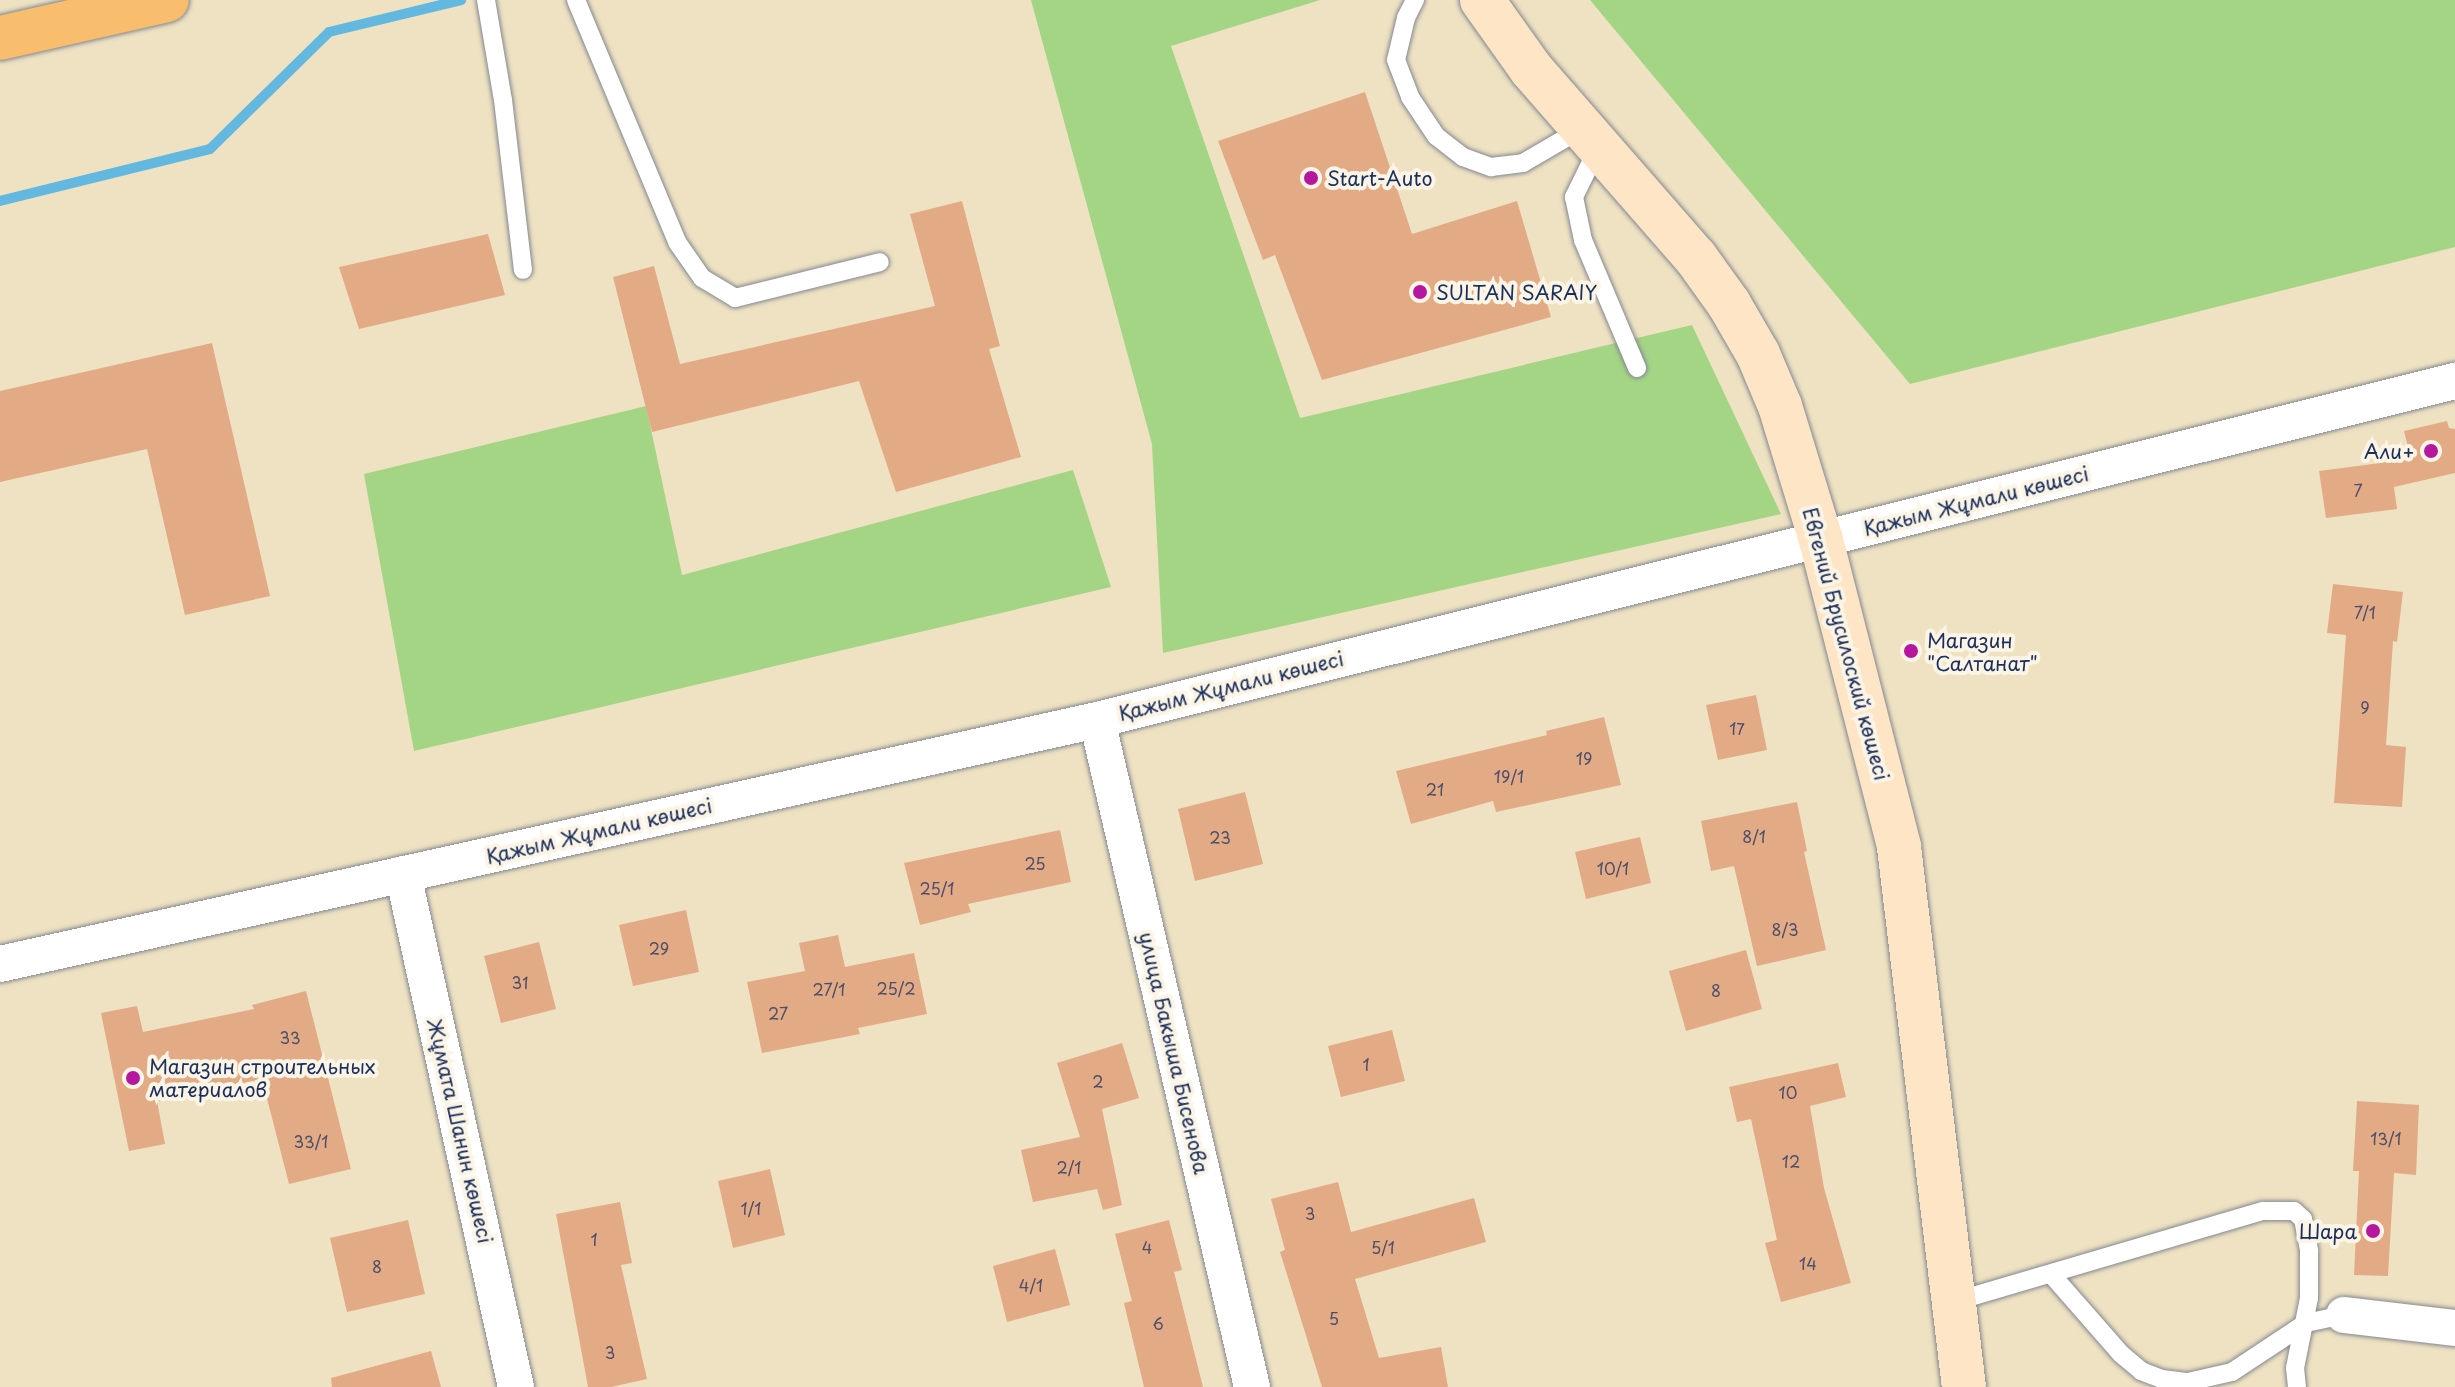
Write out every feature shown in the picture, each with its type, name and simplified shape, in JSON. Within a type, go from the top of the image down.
[{"type":"main road","points":[[0,38],[167,0]]},
{"type":"main road","name":"Евгений Брусилоский көшесі","points":[[1482,0],[1531,69],[1696,258],[1758,354],[1780,406],[1821,540],[1899,847],[1964,1387]]},
{"type":"street","name":"Қажым Жұмали көшесі","points":[[0,964],[1097,720],[2455,381]]},
{"type":"street","name":"улица Бакыша Бисенова","points":[[1097,720],[1252,1387]]},
{"type":"street","name":"Жұмата Шанин көшесі","points":[[403,874],[516,1387]]},
{"type":"street","points":[[2344,1315],[2455,1328]]},
{"type":"lane","points":[[486,0],[503,100],[523,270]]},
{"type":"lane","points":[[576,0],[677,242],[702,278],[735,298],[880,262]]},
{"type":"lane","points":[[1415,0],[1406,18],[1396,60],[1410,97],[1436,136],[1463,157],[1491,167],[1523,163],[1590,138]]},
{"type":"lane","points":[[1590,138],[1574,197],[1583,240],[1637,368]]},
{"type":"lane","points":[[1953,1302],[2263,1211],[2294,1211],[2303,1219],[2309,1251],[2306,1323],[2295,1368],[2297,1387]]},
{"type":"lane","points":[[2051,1274],[2121,1354],[2141,1371],[2162,1379],[2188,1382],[2232,1372],[2306,1323],[2344,1315]]},
{"type":"green space","points":[[1031,0],[1320,0],[1171,46],[1300,418],[1692,325],[1781,514],[1163,653],[1152,444]]},
{"type":"green space","points":[[1590,0],[2455,0],[2455,247],[1910,384]]},
{"type":"green space","points":[[646,406],[682,575],[1073,470],[1111,587],[414,751],[364,474]]},
{"type":"building","points":[[1365,92],[1412,234],[1517,201],[1551,317],[1322,380],[1275,255],[1263,260],[1218,141]]},
{"type":"building","points":[[962,201],[1000,346],[989,349],[1021,457],[896,492],[859,381],[652,432],[613,277],[654,266],[680,364],[935,306],[910,214]]},
{"type":"building","points":[[488,234],[505,295],[359,329],[339,267]]},
{"type":"building","points":[[212,343],[270,596],[185,615],[147,449],[0,482],[0,391]]},
{"type":"building","points":[[2447,421],[2449,428],[2455,429],[2455,473],[2394,487],[2397,509],[2326,518],[2319,471],[2411,459],[2404,431]]},
{"type":"building","points":[[2333,584],[2403,592],[2397,642],[2393,641],[2386,745],[2406,747],[2402,807],[2334,803],[2346,635],[2327,633]]},
{"type":"building","points":[[1756,695],[1767,750],[1718,760],[1706,705]]},
{"type":"building","points":[[1604,717],[1621,785],[1496,812],[1493,801],[1411,824],[1396,771],[1547,735],[1546,731]]},
{"type":"building","points":[[1245,792],[1263,864],[1195,881],[1178,809]]},
{"type":"building","points":[[1797,802],[1807,851],[1804,852],[1826,950],[1757,966],[1734,866],[1711,871],[1701,821]]},
{"type":"building","points":[[1060,830],[1071,882],[968,904],[971,912],[920,925],[904,863]]},
{"type":"building","points":[[1640,837],[1651,883],[1586,899],[1575,852]]},
{"type":"building","points":[[686,910],[699,972],[633,986],[619,925]]},
{"type":"building","points":[[838,935],[845,967],[914,953],[927,1014],[858,1028],[860,1034],[762,1053],[747,982],[805,971],[799,943]]},
{"type":"building","points":[[539,942],[556,1009],[501,1023],[484,956]]},
{"type":"building","points":[[1746,950],[1762,1009],[1686,1031],[1669,971]]},
{"type":"building","points":[[306,991],[351,1169],[289,1184],[262,1079],[157,1101],[165,1144],[129,1151],[101,1013],[137,1006],[143,1032],[254,1009],[252,1005]]},
{"type":"building","points":[[1392,1030],[1405,1081],[1341,1097],[1328,1046]]},
{"type":"building","points":[[1122,1043],[1139,1098],[1102,1109],[1122,1205],[1103,1210],[1097,1189],[1033,1202],[1021,1150],[1080,1137],[1057,1063]]},
{"type":"building","points":[[1838,1063],[1846,1097],[1810,1106],[1824,1188],[1851,1283],[1781,1302],[1765,1243],[1777,1240],[1751,1119],[1737,1122],[1729,1087]]},
{"type":"building","points":[[2357,1101],[2419,1105],[2416,1175],[2394,1173],[2388,1276],[2354,1275],[2359,1171],[2353,1171]]},
{"type":"building","points":[[770,1169],[785,1235],[733,1248],[718,1181]]},
{"type":"building","points":[[1338,1182],[1351,1232],[1474,1198],[1486,1242],[1355,1279],[1379,1358],[1441,1347],[1448,1387],[1322,1387],[1280,1252],[1285,1250],[1271,1199]]},
{"type":"building","points":[[620,1202],[632,1263],[621,1265],[647,1379],[611,1387],[588,1387],[556,1214]]},
{"type":"building","points":[[408,1220],[425,1294],[347,1312],[330,1238]]},
{"type":"building","points":[[1169,1220],[1182,1270],[1174,1272],[1203,1387],[1144,1387],[1124,1303],[1132,1301],[1115,1234]]},
{"type":"building","points":[[1055,1249],[1070,1305],[1007,1322],[993,1266]]},
{"type":"building","points":[[431,1351],[441,1387],[332,1387],[331,1378]]},
{"type":"waterway","points":[[0,201],[210,149],[329,32],[461,0]]},
{"type":"place","name":"Start-Auto","points":[[1311,178]]},
{"type":"place","name":"SULTAN SARAIY","points":[[1420,292]]},
{"type":"place","name":"Али+","points":[[2431,451]]},
{"type":"place","name":"Магазин \"Салтанат\"","points":[[1911,651]]},
{"type":"place","name":"Магазин строительных материалов","points":[[133,1078]]},
{"type":"place","name":"Шара","points":[[2373,1231]]}]
